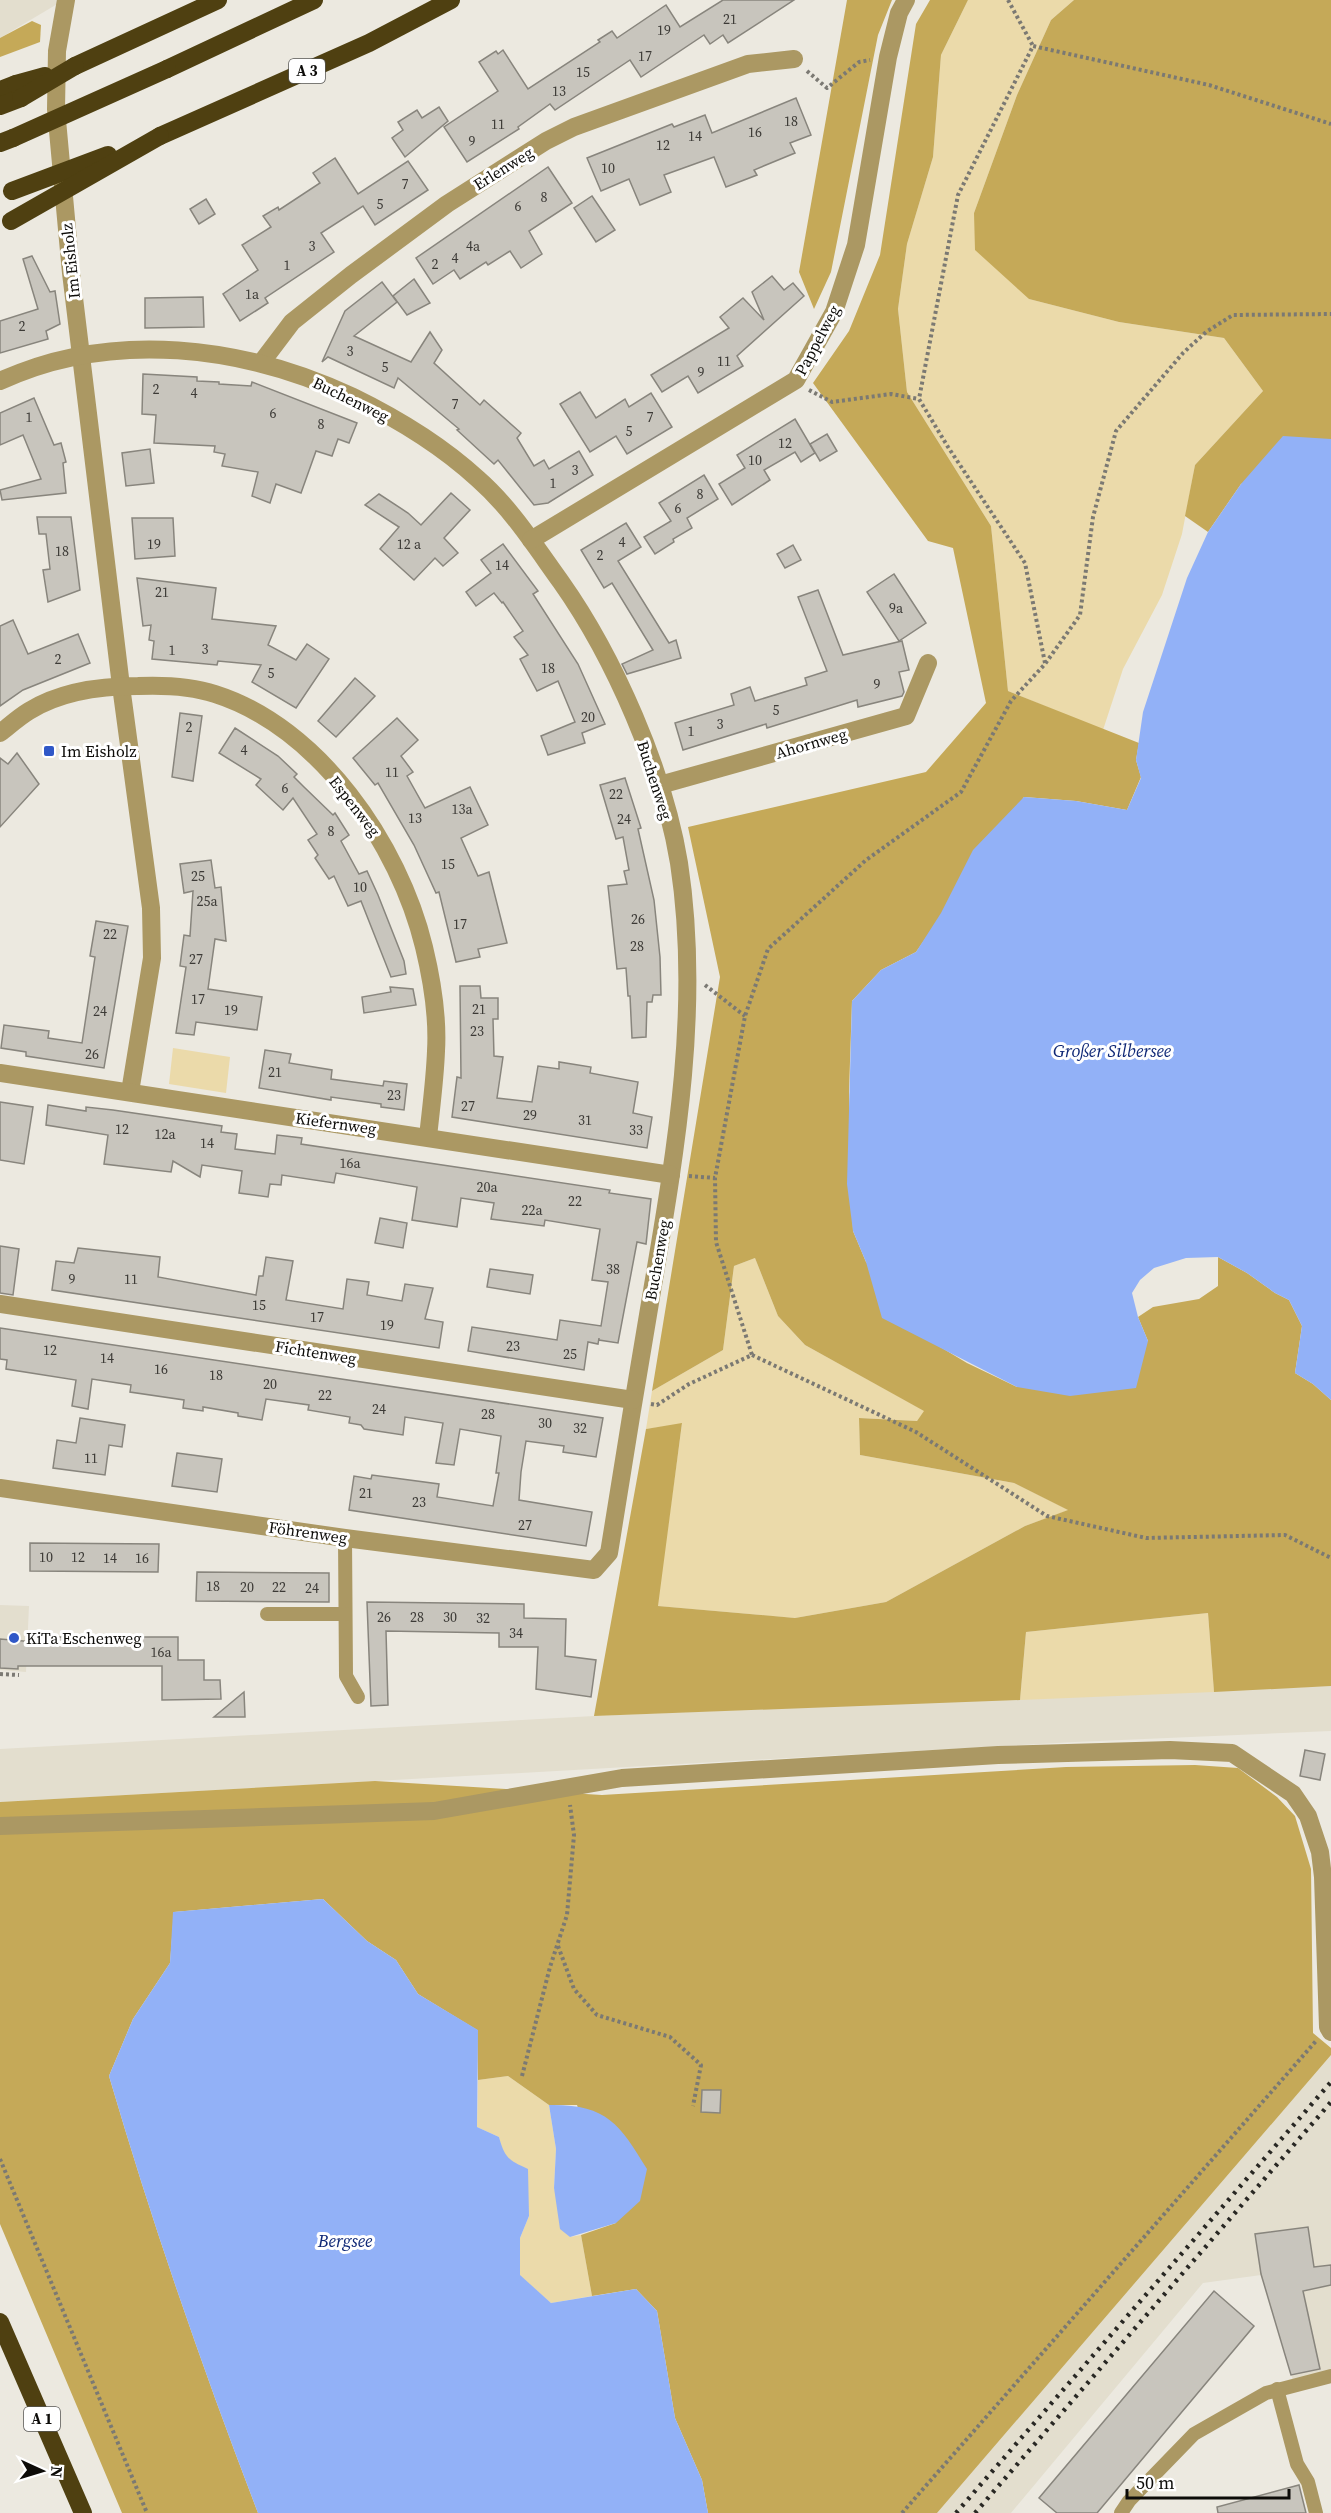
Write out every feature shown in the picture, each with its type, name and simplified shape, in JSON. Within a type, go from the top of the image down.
[{"type":"highway","points":[[0,106],[12,91],[75,66],[218,0]]},
{"type":"highway","points":[[6,141],[314,0]]},
{"type":"highway","name":"A 3","points":[[6,194],[160,136],[369,43],[451,0]]},
{"type":"highway","points":[[4,225],[160,136]]},
{"type":"highway","name":"A 1","points":[[0,2323],[83,2513]]},
{"type":"street","name":"Im Eisholz","points":[[66,0],[57,51],[56,109],[80,354],[151,918],[152,958],[130,1092]]},
{"type":"street","name":"Pappelweg","points":[[531,540],[796,381],[834,312],[856,245],[888,57],[900,13],[906,0]]},
{"type":"street","name":"Erlenweg","points":[[261,363],[292,322],[351,275],[447,204],[552,138],[574,127],[748,64],[794,59]]},
{"type":"street","name":"Buchenweg","points":[[0,381],[80,354],[154,349],[214,353],[261,363],[315,380],[368,404],[420,436],[477,478],[507,510],[582,612],[622,688],[660,785],[678,860],[688,975],[683,1066],[672,1175],[609,1553]]},
{"type":"street","name":"Ahornweg","points":[[660,785],[906,717],[928,663]]},
{"type":"street","name":"Espenweg","points":[[0,733],[29,711],[74,692],[121,686],[168,685],[214,693],[264,715],[310,752],[349,795],[380,835],[405,892],[424,946],[435,1011],[436,1049],[428,1137]]},
{"type":"street","name":"Kiefernweg","points":[[0,1073],[672,1175]]},
{"type":"street","name":"Fichtenweg","points":[[0,1304],[633,1400]]},
{"type":"street","name":"Föhrenweg","points":[[0,1488],[345,1538],[594,1570],[609,1553]]},
{"type":"street","points":[[0,1826],[434,1811],[622,1778],[998,1755],[1170,1750],[1232,1753],[1293,1794],[1308,1816],[1320,1852],[1323,1877],[1330,2030]]},
{"type":"lane","points":[[345,1538],[346,1676],[358,1697]]},
{"type":"lane","points":[[267,1614],[345,1614]]},
{"type":"lane","points":[[1121,2513],[1129,2501],[1194,2434],[1266,2393],[1331,2376]]},
{"type":"lane","points":[[1277,2390],[1298,2464],[1308,2482],[1316,2513]]},
{"type":"path","points":[[1008,0],[1033,46],[1209,85],[1331,124]]},
{"type":"path","points":[[1033,46],[958,195],[919,399],[1025,563],[1045,664]]},
{"type":"path","points":[[794,59],[827,88],[859,62],[888,57]]},
{"type":"path","points":[[1331,314],[1233,315],[1206,332],[1184,353],[1116,431],[1093,517],[1080,615],[1045,664],[1011,700],[961,792],[866,860],[768,949],[745,1016],[716,1178],[716,1242],[752,1355],[916,1432],[1047,1516],[1146,1538],[1285,1535],[1331,1558]]},
{"type":"path","points":[[796,381],[832,402],[891,394],[919,399]]},
{"type":"path","points":[[688,975],[713,989],[745,1016]]},
{"type":"path","points":[[672,1175],[716,1178]]},
{"type":"path","points":[[633,1400],[657,1405],[689,1384],[752,1355]]},
{"type":"path","points":[[0,1674],[19,1675]]},
{"type":"path","points":[[522,2076],[567,1915],[574,1835],[567,1786]]},
{"type":"path","points":[[557,1946],[574,1989],[597,2015],[670,2037],[701,2065],[693,2106]]},
{"type":"path","points":[[902,2513],[1330,2030]]},
{"type":"path","points":[[0,2159],[147,2513]]},
{"type":"shaded area","points":[[0,0],[64,0],[0,38]]},
{"type":"shaded area","points":[[847,0],[892,0],[878,35],[831,272],[814,309],[799,272]]},
{"type":"shaded area","points":[[930,0],[968,0],[941,55],[933,157],[907,244],[898,309],[907,392],[991,526],[1008,691],[1139,743],[1136,760],[1141,777],[1127,810],[1076,801],[1024,797],[916,952],[881,970],[852,1001],[849,1092],[853,1231],[866,1262],[937,1345],[967,1363],[1017,1387],[1148,1341],[1138,1317],[1153,1307],[1199,1299],[1218,1286],[1218,1257],[1289,1300],[1302,1326],[1295,1373],[1313,1384],[1331,1400],[1331,1686],[1214,1692],[1208,1613],[1026,1632],[1020,1700],[594,1716],[646,1429],[682,1423],[658,1606],[795,1618],[886,1602],[1025,1526],[1068,1510],[1014,1483],[860,1455],[859,1418],[917,1421],[924,1411],[805,1345],[778,1316],[755,1258],[734,1266],[723,1350],[652,1391],[720,977],[688,827],[926,772],[986,703],[953,548],[928,541],[813,383],[849,331],[880,255],[916,24]]},
{"type":"shaded area","points":[[968,0],[1074,0],[1051,20],[1017,95],[974,213],[1029,299],[1119,322],[1224,338],[1263,391],[1195,465],[1182,534],[1162,595],[1123,669],[1103,730],[1008,691],[991,526],[907,392],[898,309],[907,244],[933,157],[941,55]]},
{"type":"shaded area","points":[[1074,0],[1331,0],[1331,439],[1325,439],[1241,484],[1208,532],[1185,516],[1195,465],[1263,391],[1224,338],[1119,322],[1029,299],[975,250],[974,213],[1017,95],[1051,20]]},
{"type":"shaded area","points":[[32,21],[41,25],[40,42],[0,57],[0,38]]},
{"type":"shaded area","points":[[173,1048],[230,1057],[226,1093],[169,1084]]},
{"type":"shaded area","points":[[755,1258],[778,1316],[805,1345],[925,1411],[917,1421],[859,1418],[860,1455],[1014,1483],[1069,1510],[1025,1526],[886,1602],[795,1618],[657,1606],[682,1424],[646,1429],[652,1391],[723,1350],[734,1266]]},
{"type":"shaded area","name":"KiTa Eschenweg","points":[[0,1605],[29,1606],[26,1672],[0,1670]]},
{"type":"shaded area","points":[[1208,1613],[1214,1692],[1020,1700],[1026,1632]]},
{"type":"shaded area","points":[[1331,1686],[1331,1731],[1075,1742],[0,1802],[0,1749],[594,1716]]},
{"type":"shaded area","points":[[1195,1765],[1238,1768],[1277,1797],[1295,1816],[1311,1869],[1313,2033],[1331,2048],[1331,2055],[937,2513],[708,2513],[702,2480],[675,2418],[657,2311],[636,2289],[592,2296],[581,2235],[616,2223],[577,2105],[549,2105],[508,2076],[478,2080],[477,2030],[418,1994],[396,1960],[367,1941],[323,1899],[174,1912],[170,1963],[133,2019],[109,2076],[179,2296],[258,2513],[122,2513],[0,2224],[0,1802],[375,1781],[602,1795],[1066,1767]]},
{"type":"shaded area","points":[[1331,2055],[1331,2376],[1294,2384],[1261,2275],[1203,2283],[1011,2513],[937,2513]]},
{"type":"shaded area","points":[[508,2076],[549,2105],[556,2149],[554,2188],[570,2237],[581,2235],[592,2296],[551,2303],[519,2275],[520,2238],[529,2216],[510,2161],[503,2154],[499,2137],[477,2127],[478,2080]]},
{"type":"water","name":"Großer Silbersee","points":[[1283,436],[1331,439],[1331,1400],[1313,1384],[1295,1373],[1302,1326],[1289,1300],[1218,1257],[1186,1258],[1154,1268],[1140,1280],[1132,1293],[1138,1317],[1148,1341],[1136,1388],[1070,1396],[1017,1387],[882,1318],[866,1262],[853,1231],[847,1184],[852,1001],[881,970],[916,952],[941,913],[973,850],[1024,797],[1076,801],[1127,810],[1141,778],[1136,760],[1143,712],[1187,578],[1208,532],[1241,484]]},
{"type":"water","name":"Bergsee","points":[[323,1899],[367,1941],[396,1960],[418,1994],[478,2030],[477,2127],[499,2137],[503,2150],[509,2158],[528,2169],[529,2216],[520,2238],[520,2275],[551,2303],[636,2289],[657,2311],[675,2418],[702,2480],[708,2513],[258,2513],[179,2296],[109,2076],[133,2019],[170,1963],[173,1912]]},
{"type":"water","points":[[549,2105],[584,2108],[609,2119],[628,2139],[647,2169],[640,2201],[616,2223],[570,2237],[560,2229],[554,2188],[556,2149]]},
{"type":"building","points":[[723,0],[794,0],[728,43],[723,35],[710,44],[704,35],[641,77],[630,60],[555,110],[550,104],[518,127],[519,129],[467,162],[444,127],[498,91],[479,62],[496,51],[498,54],[503,50],[528,89],[600,42],[598,40],[612,31],[617,38],[666,5],[680,27]]},
{"type":"building","points":[[796,98],[811,135],[790,143],[795,153],[754,170],[757,175],[726,187],[714,157],[664,175],[671,192],[640,205],[629,179],[601,191],[587,158],[672,124],[674,127],[705,115],[712,133]]},
{"type":"building","points":[[439,107],[448,121],[405,157],[392,138],[403,130],[398,122],[417,110],[422,118]]},
{"type":"building","points":[[335,158],[358,194],[408,161],[428,190],[375,225],[363,206],[321,233],[334,252],[265,298],[268,303],[240,321],[223,294],[258,270],[242,245],[271,227],[263,216],[278,207],[279,210],[320,183],[313,173]]},
{"type":"building","points":[[548,167],[572,203],[529,231],[542,254],[521,268],[510,251],[488,265],[486,262],[460,279],[454,270],[433,284],[416,258]]},
{"type":"building","points":[[592,196],[615,230],[596,242],[574,208]]},
{"type":"building","points":[[206,199],[215,214],[199,224],[190,209]]},
{"type":"building","points":[[32,256],[50,292],[55,291],[60,324],[46,331],[48,339],[0,353],[0,321],[38,309],[23,259]]},
{"type":"building","points":[[772,276],[784,290],[793,283],[804,296],[737,356],[743,366],[698,393],[688,376],[662,392],[651,375],[729,328],[720,317],[743,298],[764,320],[752,292]]},
{"type":"building","points":[[414,279],[430,303],[407,315],[393,296]]},
{"type":"building","points":[[382,282],[397,302],[354,336],[411,362],[430,332],[442,350],[434,363],[480,405],[484,400],[521,433],[517,438],[534,466],[544,460],[549,469],[579,451],[593,475],[548,503],[534,505],[498,460],[494,464],[457,430],[459,429],[398,378],[394,388],[328,357],[322,362],[345,311]]},
{"type":"building","points":[[203,297],[204,327],[145,328],[145,298]]},
{"type":"building","points":[[143,374],[197,377],[197,381],[219,382],[219,384],[251,386],[252,382],[357,423],[349,443],[338,439],[332,456],[316,451],[301,493],[276,484],[270,503],[252,496],[258,472],[222,466],[225,454],[214,452],[215,446],[154,443],[156,415],[142,414]]},
{"type":"building","points":[[580,392],[596,418],[625,399],[629,407],[651,393],[672,427],[627,454],[616,436],[590,452],[560,404]]},
{"type":"building","points":[[34,398],[54,445],[61,443],[66,462],[63,463],[66,493],[2,500],[0,490],[41,479],[23,435],[0,445],[0,413]]},
{"type":"building","points":[[795,419],[815,453],[801,462],[795,452],[764,470],[770,480],[732,505],[719,484],[745,468],[737,455]]},
{"type":"building","points":[[827,434],[837,451],[820,461],[810,444]]},
{"type":"building","points":[[150,449],[154,483],[126,486],[122,453]]},
{"type":"building","points":[[704,475],[718,499],[687,518],[692,528],[673,539],[674,542],[655,554],[644,537],[671,521],[659,503]]},
{"type":"building","points":[[451,493],[470,510],[444,538],[458,553],[443,566],[435,558],[414,580],[380,549],[399,527],[365,505],[379,494],[408,513],[421,525]]},
{"type":"building","points":[[37,517],[71,517],[80,590],[48,602],[43,570],[50,569],[46,534],[39,534]]},
{"type":"building","points":[[132,518],[173,518],[175,556],[135,559]]},
{"type":"building","points":[[626,523],[641,547],[618,561],[669,643],[676,640],[681,658],[627,674],[622,664],[653,650],[612,583],[604,588],[581,550]]},
{"type":"building","points":[[503,544],[538,591],[533,594],[578,664],[605,724],[582,733],[585,743],[548,755],[541,736],[575,722],[558,681],[537,691],[520,659],[528,655],[514,637],[523,631],[503,602],[494,593],[476,606],[466,592],[491,573],[481,560]]},
{"type":"building","points":[[793,545],[801,560],[785,568],[777,554]]},
{"type":"building","points":[[894,574],[926,623],[899,641],[867,592]]},
{"type":"building","points":[[137,578],[216,588],[212,619],[276,626],[268,645],[296,660],[307,644],[329,659],[296,708],[252,682],[261,665],[218,661],[217,665],[152,659],[154,641],[149,640],[151,625],[143,626]]},
{"type":"building","points":[[818,590],[843,655],[902,641],[909,670],[899,672],[904,692],[902,696],[858,707],[857,700],[767,728],[766,724],[683,750],[675,723],[734,705],[731,694],[750,687],[755,701],[807,685],[805,678],[827,671],[798,597]]},
{"type":"building","points":[[13,620],[28,654],[78,634],[90,663],[23,690],[0,706],[0,626]]},
{"type":"building","points":[[355,678],[375,696],[336,737],[318,721]]},
{"type":"building","points":[[180,713],[202,716],[193,781],[172,777]]},
{"type":"building","points":[[397,718],[418,740],[401,756],[413,772],[407,776],[425,808],[470,787],[488,825],[461,838],[478,876],[489,872],[507,943],[478,949],[480,957],[456,962],[439,892],[436,893],[414,845],[378,783],[375,785],[353,758]]},
{"type":"building","points":[[235,728],[278,756],[297,774],[294,777],[333,815],[335,813],[349,835],[341,841],[359,874],[367,871],[378,895],[404,961],[406,974],[391,977],[361,901],[348,906],[334,876],[329,879],[315,858],[318,855],[308,840],[317,834],[293,798],[283,810],[256,785],[261,779],[219,753]]},
{"type":"building","points":[[17,753],[39,784],[0,827],[0,758],[8,764]]},
{"type":"building","points":[[625,778],[641,828],[638,829],[654,900],[660,957],[661,995],[653,995],[652,1002],[647,1002],[646,1037],[632,1038],[626,968],[617,969],[608,886],[627,884],[624,871],[629,870],[623,837],[616,839],[600,785]]},
{"type":"building","points":[[211,860],[215,888],[221,887],[226,941],[215,939],[208,989],[262,997],[257,1030],[196,1022],[194,1035],[176,1033],[186,967],[180,966],[184,935],[190,936],[193,891],[184,893],[180,864]]},
{"type":"building","points":[[96,921],[128,926],[104,1068],[26,1056],[26,1052],[1,1048],[4,1025],[49,1031],[48,1038],[82,1043],[95,957],[90,956]]},
{"type":"building","points":[[460,986],[480,986],[481,998],[498,998],[498,1019],[493,1019],[494,1056],[503,1057],[497,1098],[532,1102],[538,1066],[559,1069],[559,1062],[591,1067],[590,1073],[638,1082],[633,1113],[652,1117],[647,1148],[452,1117],[457,1077],[461,1078]]},
{"type":"building","points":[[390,987],[413,989],[416,1005],[364,1013],[362,997],[391,992]]},
{"type":"building","points":[[265,1050],[291,1054],[289,1063],[332,1070],[331,1079],[383,1086],[384,1081],[407,1084],[404,1110],[381,1107],[381,1104],[331,1097],[331,1100],[259,1088]]},
{"type":"building","points":[[0,1102],[33,1107],[24,1164],[0,1160]]},
{"type":"building","points":[[48,1105],[86,1111],[86,1107],[113,1110],[222,1126],[221,1132],[237,1134],[235,1149],[275,1154],[277,1135],[302,1138],[301,1144],[610,1190],[609,1193],[651,1199],[646,1244],[637,1242],[618,1343],[599,1340],[599,1338],[598,1344],[588,1342],[584,1370],[468,1351],[472,1327],[557,1340],[560,1320],[601,1326],[608,1282],[592,1280],[600,1229],[545,1220],[544,1226],[491,1219],[494,1203],[461,1198],[457,1227],[412,1220],[417,1187],[336,1173],[334,1183],[282,1175],[281,1185],[270,1184],[268,1197],[239,1193],[242,1171],[202,1165],[200,1177],[173,1161],[171,1172],[104,1164],[108,1135],[46,1125]]},
{"type":"building","points":[[380,1218],[407,1223],[403,1248],[375,1243]]},
{"type":"building","points":[[0,1246],[19,1249],[13,1295],[0,1293]]},
{"type":"building","points":[[78,1248],[160,1257],[158,1277],[256,1295],[259,1276],[263,1276],[266,1257],[293,1261],[286,1300],[343,1309],[347,1279],[369,1282],[367,1295],[402,1301],[405,1284],[433,1288],[425,1319],[443,1322],[439,1348],[52,1290],[56,1261],[74,1263]]},
{"type":"building","points":[[490,1269],[533,1275],[530,1294],[487,1287]]},
{"type":"building","points":[[0,1328],[603,1418],[596,1457],[563,1452],[564,1446],[526,1441],[521,1472],[519,1500],[592,1512],[586,1546],[349,1510],[354,1476],[371,1479],[372,1475],[439,1484],[437,1497],[493,1506],[499,1473],[496,1473],[501,1436],[460,1429],[454,1465],[436,1463],[443,1423],[405,1417],[403,1435],[364,1429],[361,1425],[349,1423],[350,1417],[308,1410],[309,1405],[266,1399],[262,1420],[203,1407],[203,1411],[183,1408],[184,1400],[130,1392],[131,1385],[92,1379],[88,1409],[72,1406],[76,1380],[6,1369],[7,1360],[0,1359]]},
{"type":"building","points":[[80,1418],[125,1425],[122,1447],[109,1445],[105,1475],[53,1468],[57,1440],[76,1443]]},
{"type":"building","points":[[177,1453],[222,1459],[217,1492],[172,1486]]},
{"type":"building","points":[[30,1543],[159,1544],[158,1572],[30,1571]]},
{"type":"building","points":[[197,1572],[329,1573],[329,1602],[196,1601]]},
{"type":"building","points":[[367,1602],[524,1604],[524,1618],[566,1619],[565,1656],[596,1660],[591,1697],[536,1689],[538,1647],[499,1647],[499,1633],[386,1631],[388,1705],[371,1706]]},
{"type":"building","points":[[45,1637],[178,1637],[178,1660],[204,1660],[204,1680],[220,1680],[221,1699],[162,1700],[162,1666],[0,1668],[0,1639],[46,1643]]},
{"type":"building","points":[[244,1692],[245,1717],[214,1717]]},
{"type":"building","points":[[1305,1750],[1325,1754],[1320,1780],[1300,1776]]},
{"type":"building","points":[[702,2090],[721,2090],[720,2113],[701,2112]]},
{"type":"building","points":[[1308,2227],[1314,2267],[1331,2265],[1331,2285],[1303,2291],[1320,2369],[1291,2375],[1261,2274],[1255,2234]]},
{"type":"building","points":[[1214,2291],[1254,2326],[1097,2513],[1057,2513],[1039,2498]]},
{"type":"building","points":[[1299,2485],[1306,2513],[1218,2513],[1217,2507]]},
{"type":"railway","points":[[956,2513],[1331,2082]]},
{"type":"railway","points":[[975,2513],[1331,2102]]},
{"type":"place","name":"Im Eisholz","points":[[49,751]]},
{"type":"place","name":"KiTa Eschenweg","points":[[14,1638]]}]
